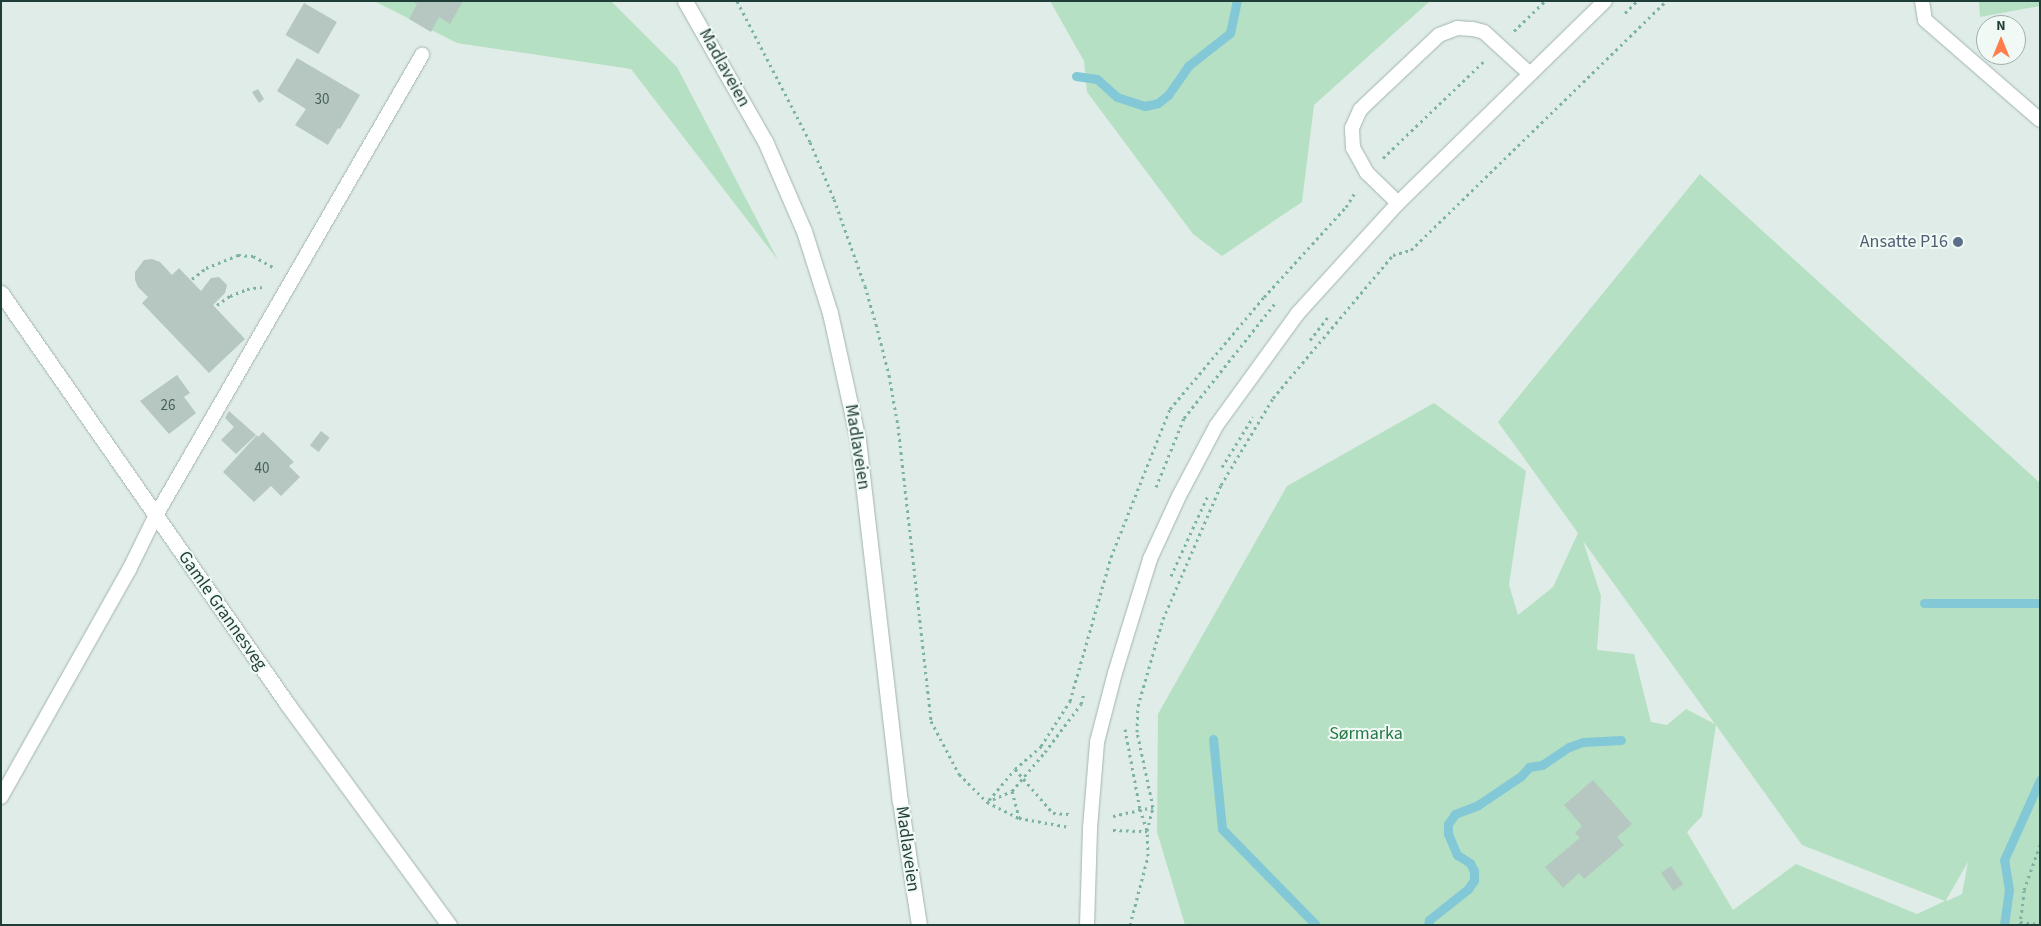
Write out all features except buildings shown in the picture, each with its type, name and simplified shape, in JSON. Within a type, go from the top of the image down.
[{"type":"main road","name":"Madlaveien","points":[[686,1],[765,141],[804,231],[834,330],[858,440],[897,774],[919,925]]},
{"type":"main road","name":"Gamle Grannesveg","points":[[1,293],[155,517],[288,705],[449,925]]},
{"type":"lane","points":[[1087,925],[1090,828],[1097,742],[1115,673],[1150,560],[1179,496],[1216,426],[1298,313],[1398,203],[1605,1]]},
{"type":"lane","points":[[1922,1],[1925,20],[2040,120]]},
{"type":"lane","points":[[1398,203],[1367,173],[1353,148],[1352,128],[1360,110],[1366,104],[1439,35],[1457,28],[1473,28],[1488,34],[1530,74]]},
{"type":"lane","points":[[1,797],[129,570],[155,517],[422,55]]},
{"type":"path","points":[[1623,15],[1638,1]]},
{"type":"path","points":[[1147,831],[1153,807],[1137,732],[1138,715],[1163,618],[1221,484],[1273,398],[1393,255],[1410,250],[1666,1]]},
{"type":"path","points":[[192,279],[206,268],[238,255],[253,256],[266,262],[283,276],[287,287],[247,289],[230,296],[217,305]]},
{"type":"path","points":[[1304,347],[1334,310]]},
{"type":"path","points":[[1219,472],[1258,409]]},
{"type":"path","points":[[1168,580],[1211,488]]},
{"type":"path","points":[[1124,728],[1140,809],[1147,831],[1148,856],[1130,925]]},
{"type":"path","points":[[1015,769],[1053,813],[1069,814]]},
{"type":"path","points":[[1012,791],[1019,818]]},
{"type":"path","points":[[987,802],[1019,818],[1068,827]]},
{"type":"path","points":[[1107,816],[1119,817],[1140,809],[1153,807]]},
{"type":"path","points":[[2040,845],[2024,890],[2020,924],[2040,924]]},
{"type":"green space","points":[[374,1],[611,1],[677,67],[778,260],[631,69],[457,43]]},
{"type":"green space","points":[[1050,1],[1430,1],[1314,105],[1302,202],[1222,256],[1193,234],[1087,92],[1084,61]]},
{"type":"green space","points":[[1979,1],[2040,1],[2040,6],[1991,15],[1980,15]]},
{"type":"green space","name":"Sørmarka","points":[[1700,174],[2040,483],[2040,925],[1185,925],[1157,832],[1158,714],[1287,486],[1434,403],[1526,471],[1509,585],[1518,615],[1553,587],[1578,533],[1498,422]],"holes":[[[1583,541],[1715,724],[1686,709],[1667,725],[1651,722],[1634,654],[1597,650],[1601,596]],[[1716,725],[1802,845],[1945,901],[1917,914],[1796,864],[1733,910],[1687,832],[1702,816]],[[1968,862],[1962,894],[1946,900]]]},
{"type":"waterway","points":[[1076,76],[1097,79],[1117,97],[1145,106],[1158,103],[1168,95],[1188,66],[1230,33],[1237,1]]},
{"type":"waterway","points":[[1924,603],[2040,603]]},
{"type":"waterway","points":[[1213,739],[1222,829],[1316,925]]},
{"type":"waterway","points":[[1428,925],[1429,920],[1468,889],[1474,880],[1474,871],[1470,863],[1457,855],[1448,834],[1448,824],[1455,814],[1478,805],[1521,776],[1529,767],[1542,765],[1569,747],[1583,742],[1621,740]]},
{"type":"waterway","points":[[2004,925],[2009,890],[2004,860],[2040,780]]},
{"type":"place","name":"Ansatte P16","points":[[1958,242]]}]
